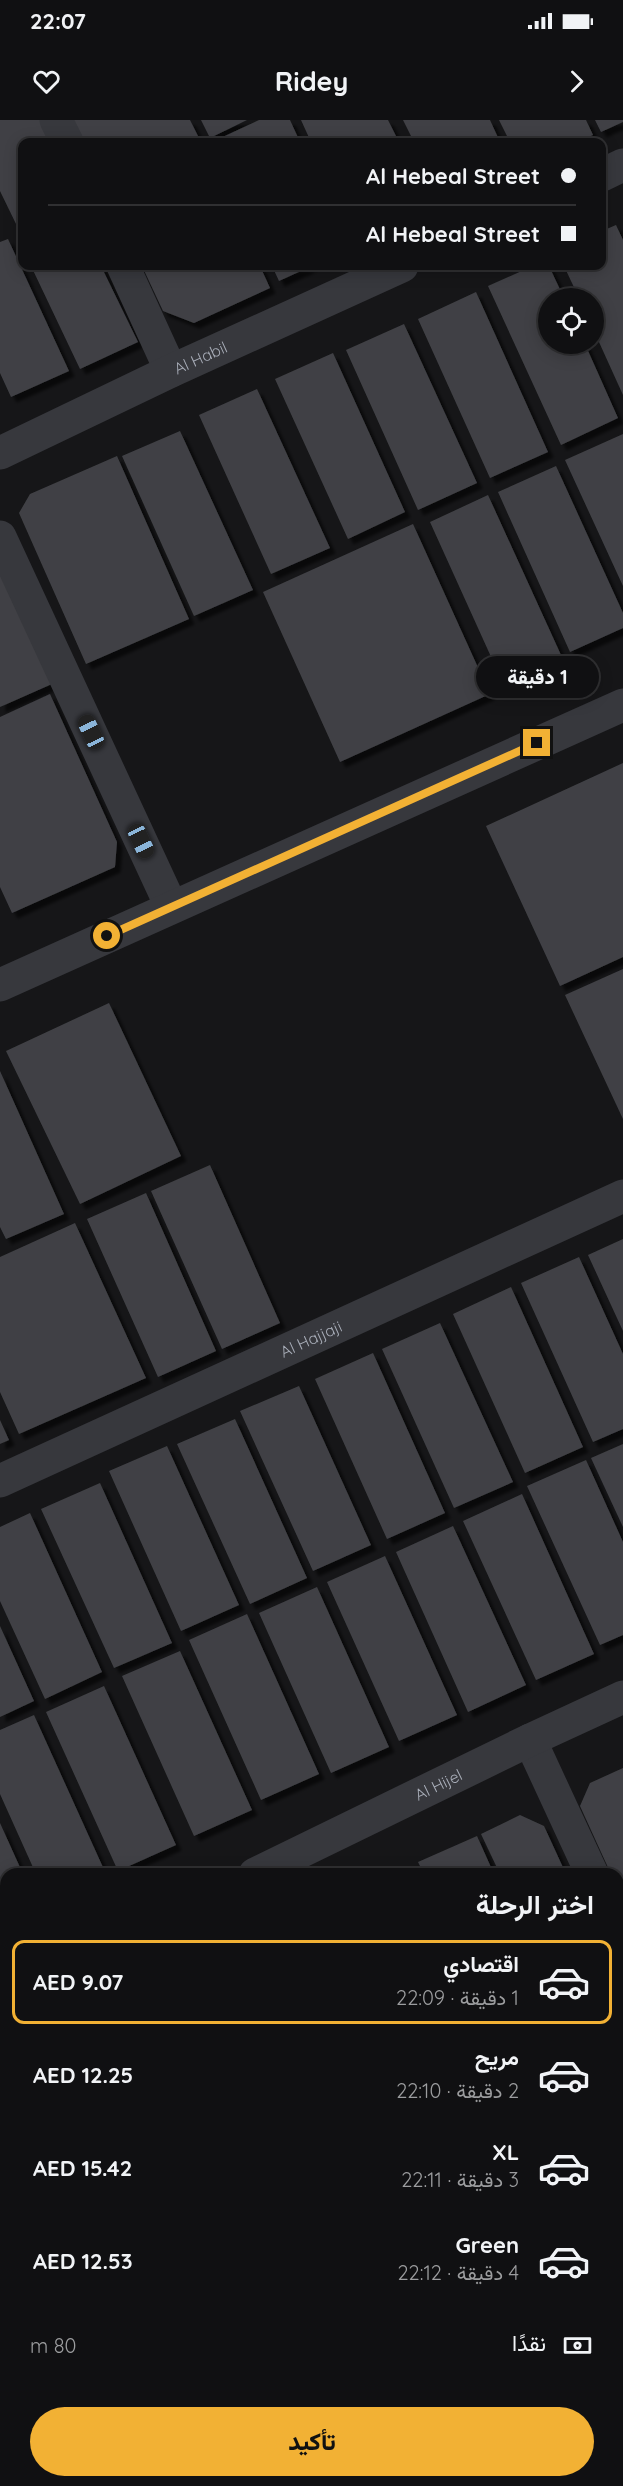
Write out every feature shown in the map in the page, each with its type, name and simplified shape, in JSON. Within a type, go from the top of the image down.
[{"type":"street","points":[[56,120],[65,138]]},
{"type":"street","points":[[606,173],[623,165]]},
{"type":"street","points":[[125,270],[171,370]]},
{"type":"street","name":"Al Habil","points":[[0,453],[171,370],[393,270]]},
{"type":"street","points":[[0,537],[171,906]]},
{"type":"street","points":[[0,985],[171,906],[623,705]]},
{"type":"street","name":"Al Hajjaji","points":[[0,1481],[623,1196]]},
{"type":"street","name":"Al Hijel","points":[[267,1868],[623,1697]]},
{"type":"street","points":[[530,1740],[589,1868]]},
{"type":"building","points":[[0,120],[44,120],[53,138],[18,138],[17,226],[0,191]]},
{"type":"building","points":[[72,120],[190,120],[199,138],[80,138]]},
{"type":"building","points":[[201,120],[247,120],[210,138]]},
{"type":"building","points":[[259,120],[290,120],[298,138],[221,138]]},
{"type":"building","points":[[301,120],[388,120],[397,138],[309,138]]},
{"type":"building","points":[[403,120],[490,120],[498,138],[412,138]]},
{"type":"building","points":[[499,120],[586,120],[593,135],[587,138],[508,138]]},
{"type":"building","points":[[595,120],[623,120],[623,122],[601,132]]},
{"type":"building","points":[[616,225],[623,240],[623,395],[604,353],[604,288],[574,288],[566,270],[606,270],[606,229]]},
{"type":"building","points":[[8,239],[18,261],[18,270],[22,270],[69,371],[11,397],[0,373],[0,242]]},
{"type":"building","points":[[33,270],[103,270],[138,342],[80,369]]},
{"type":"building","points":[[144,270],[262,270],[270,288],[194,323],[163,311]]},
{"type":"building","points":[[274,270],[303,270],[279,281]]},
{"type":"building","points":[[524,270],[551,270],[559,288],[538,288],[538,354],[589,354],[618,418],[561,445],[488,286]]},
{"type":"building","points":[[476,292],[548,452],[490,478],[418,319]]},
{"type":"building","points":[[404,324],[477,483],[418,510],[346,350]]},
{"type":"building","points":[[333,353],[405,512],[348,539],[275,379]]},
{"type":"building","points":[[257,389],[330,548],[271,574],[199,415]]},
{"type":"building","points":[[180,431],[253,590],[194,616],[122,456]]},
{"type":"building","points":[[623,434],[623,586],[565,460]]},
{"type":"building","points":[[117,456],[189,619],[86,664],[19,513],[30,494]]},
{"type":"building","points":[[556,466],[623,613],[623,628],[570,652],[498,492]]},
{"type":"building","points":[[488,495],[561,655],[502,681],[430,522]]},
{"type":"building","points":[[413,524],[490,694],[340,762],[263,592]]},
{"type":"building","points":[[0,569],[52,684],[0,707]]},
{"type":"building","points":[[50,694],[117,842],[115,867],[12,913],[0,887],[0,717]]},
{"type":"building","points":[[623,763],[623,957],[560,986],[486,826]]},
{"type":"building","points":[[623,969],[623,1119],[565,995]]},
{"type":"building","points":[[109,1003],[181,1156],[80,1204],[6,1051]]},
{"type":"building","points":[[0,1071],[64,1214],[6,1239],[0,1227]]},
{"type":"building","points":[[210,1165],[280,1323],[222,1349],[151,1191]]},
{"type":"building","points":[[146,1193],[216,1351],[158,1377],[87,1219]]},
{"type":"building","points":[[75,1223],[146,1378],[19,1434],[0,1392],[0,1257]]},
{"type":"building","points":[[623,1239],[623,1331],[588,1255]]},
{"type":"building","points":[[579,1257],[623,1354],[623,1429],[593,1442],[521,1283]]},
{"type":"building","points":[[511,1287],[583,1447],[525,1473],[453,1314]]},
{"type":"building","points":[[440,1323],[513,1482],[454,1508],[382,1349]]},
{"type":"building","points":[[373,1353],[445,1513],[387,1539],[315,1379]]},
{"type":"building","points":[[299,1386],[371,1545],[313,1571],[240,1411]]},
{"type":"building","points":[[235,1419],[307,1578],[250,1604],[177,1444]]},
{"type":"building","points":[[0,1420],[9,1440],[0,1444]]},
{"type":"building","points":[[623,1444],[623,1527],[591,1458]]},
{"type":"building","points":[[167,1446],[239,1605],[181,1631],[109,1471]]},
{"type":"building","points":[[586,1460],[623,1542],[623,1635],[600,1645],[527,1486]]},
{"type":"building","points":[[100,1483],[172,1643],[114,1668],[41,1509]]},
{"type":"building","points":[[522,1494],[594,1654],[536,1680],[463,1521]]},
{"type":"building","points":[[30,1513],[102,1672],[45,1699],[0,1601],[0,1527]]},
{"type":"building","points":[[453,1526],[526,1685],[468,1712],[396,1552]]},
{"type":"building","points":[[385,1556],[457,1715],[399,1741],[327,1582]]},
{"type":"building","points":[[317,1587],[389,1747],[331,1773],[259,1613]]},
{"type":"building","points":[[247,1614],[319,1774],[261,1800],[189,1640]]},
{"type":"building","points":[[0,1626],[34,1701],[0,1717]]},
{"type":"building","points":[[180,1651],[252,1810],[194,1836],[122,1676]]},
{"type":"building","points":[[104,1686],[176,1845],[125,1868],[117,1868],[46,1712]]},
{"type":"building","points":[[34,1715],[103,1868],[33,1868],[0,1794],[0,1730]]},
{"type":"building","points":[[623,1768],[623,1868],[608,1868],[580,1806],[590,1783]]},
{"type":"building","points":[[520,1815],[544,1826],[563,1868],[497,1868],[481,1834]]},
{"type":"building","points":[[0,1823],[20,1868],[0,1868]]},
{"type":"building","points":[[477,1836],[491,1868],[421,1868],[418,1862]]},
{"type":"route","points":[[107,936],[537,743]]}]
